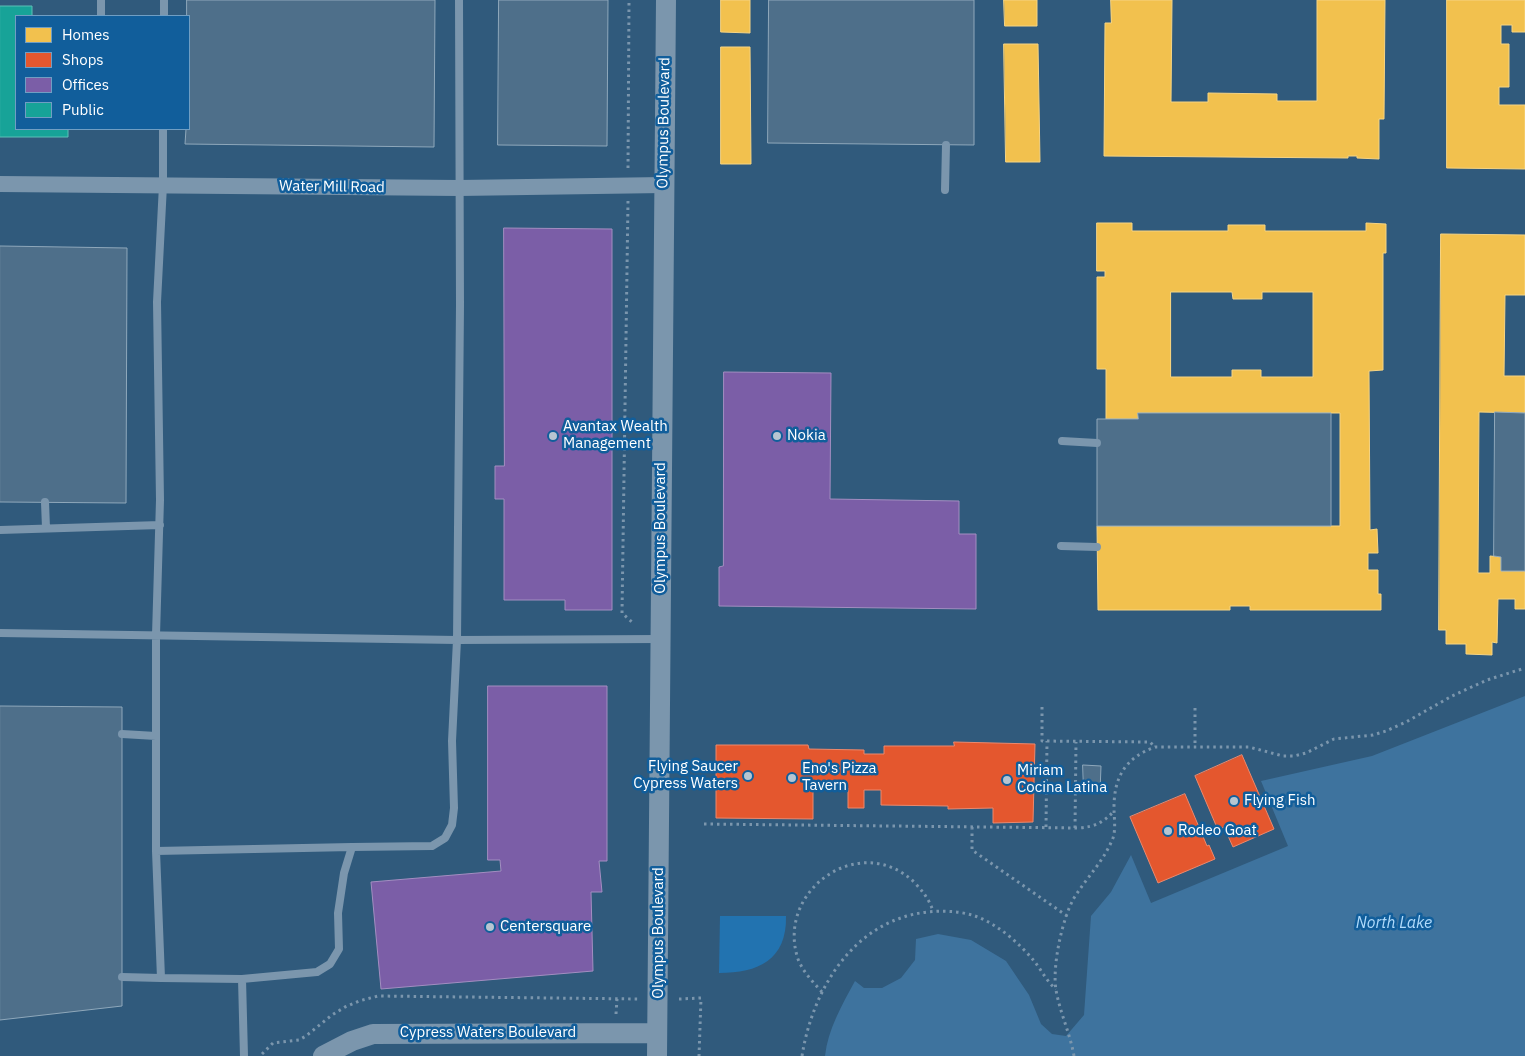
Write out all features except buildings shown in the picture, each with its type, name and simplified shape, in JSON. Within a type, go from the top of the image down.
[{"type":"street","name":"Olympus Boulevard","points":[[657,1056],[666,0]]},
{"type":"street","name":"Water Mill Road","points":[[0,184],[459,188],[664,186]]},
{"type":"street","name":"Cypress Waters Boulevard","points":[[323,1056],[346,1049],[373,1034],[657,1033]]},
{"type":"lane","points":[[101,0],[101,15]]},
{"type":"lane","points":[[164,0],[164,15]]},
{"type":"lane","points":[[156,851],[432,846],[445,838],[452,825],[454,808],[452,742],[457,640],[461,254],[459,0]]},
{"type":"lane","points":[[161,978],[156,851],[156,635],[160,525],[157,296],[163,185],[163,130]]},
{"type":"lane","points":[[945,190],[946,145]]},
{"type":"lane","points":[[1062,441],[1097,443]]},
{"type":"lane","points":[[45,502],[46,528]]},
{"type":"lane","points":[[0,530],[160,525]]},
{"type":"lane","points":[[1061,546],[1097,547]]},
{"type":"lane","points":[[0,633],[457,640],[661,639]]},
{"type":"lane","points":[[122,734],[156,736]]},
{"type":"lane","points":[[122,977],[242,979],[317,972],[330,964],[339,949],[338,913],[344,874],[352,847]]},
{"type":"lane","points":[[242,979],[244,1056]]},
{"type":"path","points":[[629,0],[622,613],[633,623]]},
{"type":"path","points":[[1074,1056],[1056,989],[1059,943],[1073,900],[1105,856],[1114,836],[1117,783],[1122,770],[1132,759],[1144,751],[1155,747],[1249,747],[1283,756],[1294,756],[1334,739],[1373,735],[1386,731],[1487,680],[1525,668]]},
{"type":"path","points":[[1042,707],[1042,741],[1150,742],[1155,747]]},
{"type":"path","points":[[1195,708],[1195,747]]},
{"type":"path","points":[[1046,828],[1047,741]]},
{"type":"path","points":[[1075,828],[1076,742]]},
{"type":"path","points":[[704,824],[1075,828],[1097,825],[1106,820],[1114,810]]},
{"type":"path","points":[[972,827],[972,850],[1067,916]]},
{"type":"path","points":[[822,992],[807,975],[798,958],[795,924],[800,906],[822,878],[838,868],[853,863],[884,864],[897,869],[910,878],[930,901],[933,911]]},
{"type":"path","points":[[802,1056],[810,1020],[822,992],[839,964],[872,932],[902,917],[933,911],[950,911],[976,916],[1012,939],[1026,952],[1050,984],[1056,989]]},
{"type":"path","points":[[262,1054],[273,1043],[299,1040],[306,1036],[345,1006],[378,996],[639,999]]},
{"type":"path","points":[[679,999],[701,998],[699,1056]]},
{"type":"shaded area","points":[[720,916],[786,916],[785,931],[776,953],[758,967],[719,973]]},
{"type":"water","name":"North Lake","points":[[1525,696],[1525,1056],[825,1056],[832,1027],[855,981],[864,988],[882,988],[901,978],[915,960],[916,939],[938,934],[971,940],[1006,961],[1029,995],[1041,1024],[1052,1034],[1066,1036],[1084,1015],[1091,916],[1111,892],[1131,855],[1151,903],[1288,846],[1261,781],[1372,756]]},
{"type":"place","name":"Avantax Wealth Management","points":[[553,436]]},
{"type":"place","name":"Nokia","points":[[777,436]]},
{"type":"place","name":"Flying Saucer Cypress Waters","points":[[748,776]]},
{"type":"place","name":"Eno's Pizza Tavern","points":[[792,778]]},
{"type":"place","name":"Miriam Cocina Latina","points":[[1007,780]]},
{"type":"place","name":"Flying Fish","points":[[1234,801]]},
{"type":"place","name":"Rodeo Goat","points":[[1168,831]]},
{"type":"place","name":"Centersquare","points":[[490,927]]}]
